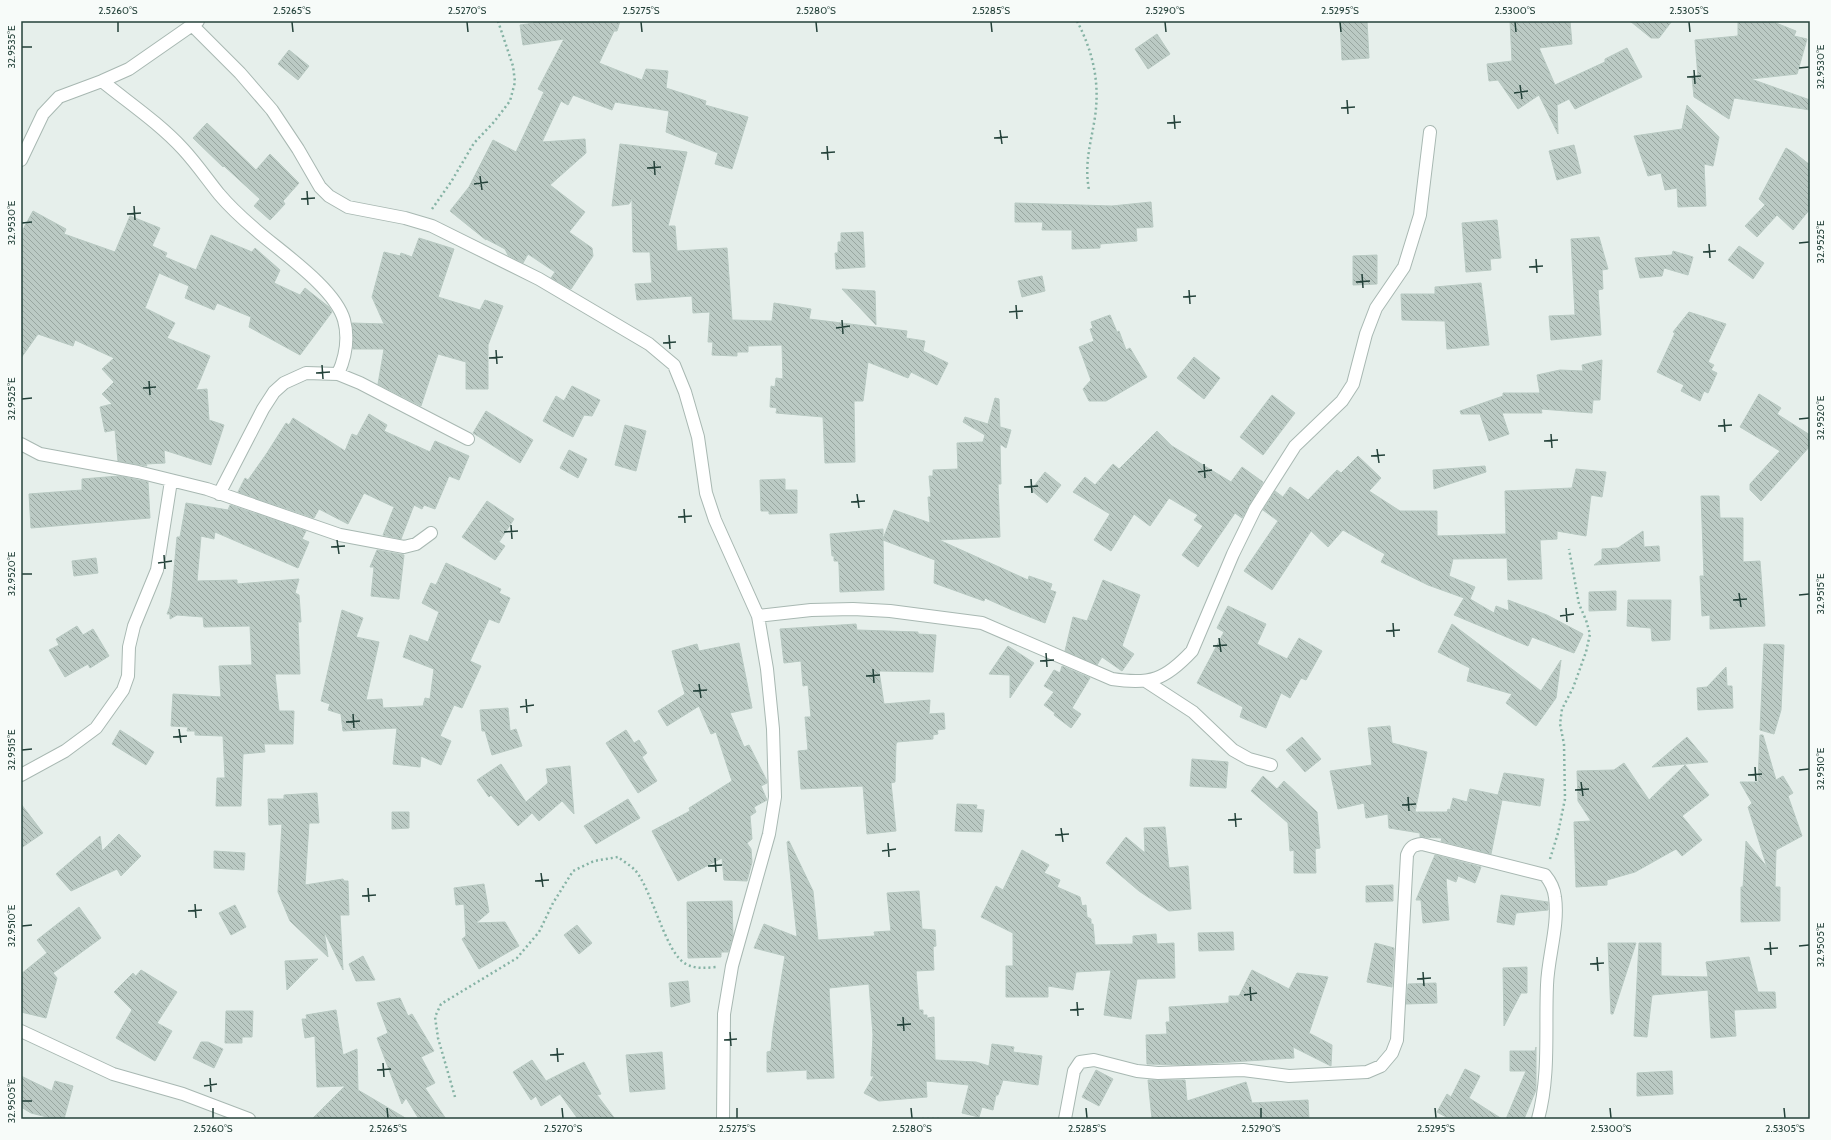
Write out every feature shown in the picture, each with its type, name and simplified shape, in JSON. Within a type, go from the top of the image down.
[{"type":"street","points":[[21,160],[43,114],[59,96],[102,81],[129,69],[196,23],[272,110],[298,149],[320,187],[329,196],[348,207],[432,226],[539,279],[649,344],[674,365],[685,392],[698,437],[706,493],[715,520],[758,616],[767,669],[772,714],[775,797],[769,834],[756,885],[732,966],[724,1014],[723,1119]]},
{"type":"street","points":[[102,81],[159,126],[184,149],[220,195],[256,230],[319,285],[338,307],[344,321],[346,348],[344,361],[338,374]]},
{"type":"street","points":[[1147,682],[1163,675],[1180,663],[1192,651],[1233,554],[1263,496],[1295,446],[1342,401],[1353,384],[1366,334],[1376,308],[1404,267],[1420,215],[1430,132]]},
{"type":"street","points":[[219,494],[263,409],[274,392],[284,382],[306,373],[338,374],[360,383],[468,439]]},
{"type":"street","points":[[21,444],[40,454],[138,472],[219,494],[340,535],[404,547],[416,544],[430,533]]},
{"type":"street","points":[[21,775],[65,751],[96,728],[123,690],[128,676],[129,647],[134,626],[157,570],[171,481]]},
{"type":"street","points":[[758,616],[811,610],[853,609],[890,611],[982,623],[1112,679],[1147,682],[1193,712],[1233,750],[1249,759],[1271,765]]},
{"type":"street","points":[[1065,1119],[1074,1071],[1080,1062],[1094,1060],[1137,1071],[1158,1073],[1243,1070],[1289,1076],[1367,1072],[1380,1066],[1392,1053],[1397,1040],[1407,855],[1410,848],[1415,845],[1431,846],[1545,875],[1551,883],[1555,896],[1556,919],[1547,984],[1546,1056],[1538,1119]]},
{"type":"street","points":[[21,1032],[113,1074],[183,1094],[249,1119]]},
{"type":"path","points":[[422,223],[451,182],[474,142],[494,122],[510,101],[515,82],[513,66],[498,21]]},
{"type":"path","points":[[1077,21],[1089,44],[1095,70],[1097,96],[1086,172],[1089,190]]},
{"type":"path","points":[[1545,875],[1558,833],[1565,799],[1564,744],[1560,724],[1562,709],[1573,688],[1586,652],[1590,634],[1579,604],[1569,549]]},
{"type":"path","points":[[455,1097],[438,1038],[435,1017],[441,1004],[517,958],[539,932],[553,903],[573,871],[594,861],[618,857],[635,870],[653,903],[674,953],[684,963],[696,968],[732,966]]},
{"type":"path","points":[[922,1119],[942,1119]]},
{"type":"building","points":[[533,21],[620,21],[617,31],[614,31],[599,63],[642,80],[646,69],[668,71],[666,88],[706,101],[705,105],[748,117],[732,169],[715,164],[718,153],[666,132],[669,111],[615,102],[612,110],[573,95],[568,105],[561,101],[542,142],[585,139],[586,153],[550,185],[585,212],[569,232],[592,248],[593,256],[571,289],[551,278],[555,272],[528,254],[523,263],[508,255],[505,249],[486,240],[450,211],[469,187],[493,140],[516,152],[544,92],[538,89],[564,39],[523,45],[520,25],[534,23]]},
{"type":"building","points":[[1340,21],[1367,21],[1369,58],[1342,60]]},
{"type":"building","points":[[1510,21],[1570,21],[1572,44],[1539,48],[1555,85],[1605,62],[1605,59],[1627,48],[1642,77],[1575,109],[1569,99],[1557,105],[1558,134],[1539,95],[1518,109],[1498,80],[1489,81],[1487,64],[1512,61]]},
{"type":"building","points":[[1630,21],[1672,21],[1659,38],[1651,38]]},
{"type":"building","points":[[1738,21],[1771,21],[1796,31],[1794,36],[1807,39],[1797,74],[1751,79],[1810,100],[1810,110],[1734,98],[1729,119],[1694,97],[1692,77],[1698,77],[1695,40],[1738,36]]},
{"type":"building","points":[[1157,34],[1170,54],[1148,69],[1135,49]]},
{"type":"building","points":[[289,50],[309,66],[298,80],[278,64]]},
{"type":"building","points":[[1687,105],[1719,137],[1713,166],[1704,164],[1706,206],[1678,207],[1677,188],[1665,190],[1661,173],[1648,176],[1634,136],[1682,129]]},
{"type":"building","points":[[207,123],[256,170],[270,154],[299,183],[283,201],[285,204],[270,220],[254,206],[260,199],[224,166],[223,167],[193,138]]},
{"type":"building","points":[[620,144],[687,152],[668,226],[675,226],[677,251],[727,248],[732,320],[772,321],[774,303],[811,309],[809,319],[907,331],[906,338],[925,341],[923,351],[948,363],[937,385],[911,372],[908,378],[868,362],[863,401],[854,401],[855,462],[825,463],[823,417],[776,413],[777,408],[770,407],[771,386],[775,387],[776,378],[783,379],[782,345],[748,346],[748,352],[737,352],[737,356],[712,355],[713,342],[708,342],[710,312],[693,313],[692,296],[637,300],[635,284],[652,283],[650,252],[633,252],[632,199],[629,204],[612,206]]},
{"type":"building","points":[[1574,145],[1581,173],[1557,180],[1549,151]]},
{"type":"building","points":[[1786,148],[1810,165],[1810,209],[1793,230],[1777,215],[1757,237],[1745,226],[1765,205],[1759,199]]},
{"type":"building","points":[[1151,202],[1153,227],[1136,228],[1137,241],[1100,244],[1100,248],[1072,249],[1072,230],[1042,230],[1043,222],[1015,222],[1015,203],[1112,206]]},
{"type":"building","points":[[33,211],[66,229],[64,234],[115,252],[130,216],[160,228],[152,246],[167,253],[165,257],[196,270],[211,235],[252,252],[255,248],[280,270],[274,283],[300,295],[305,288],[329,307],[332,312],[300,355],[249,327],[251,317],[217,303],[214,310],[185,298],[189,286],[159,273],[145,308],[175,323],[167,338],[210,356],[196,390],[207,389],[209,420],[224,425],[211,465],[164,450],[165,463],[146,464],[147,466],[118,461],[115,430],[105,432],[100,407],[112,404],[102,394],[114,382],[102,369],[114,358],[75,340],[73,346],[38,334],[21,358],[21,233]]},
{"type":"building","points":[[1497,220],[1501,258],[1490,259],[1491,270],[1466,272],[1462,223]]},
{"type":"building","points":[[863,232],[865,267],[836,269],[835,253],[838,253],[838,242],[841,242],[841,233]]},
{"type":"building","points":[[1599,237],[1608,269],[1602,270],[1603,289],[1598,290],[1601,335],[1551,340],[1549,316],[1575,315],[1571,239]]},
{"type":"building","points":[[419,238],[454,249],[438,297],[480,310],[485,300],[503,306],[488,345],[488,389],[466,389],[466,362],[438,354],[421,406],[378,384],[384,349],[353,349],[352,323],[384,324],[372,297],[384,252],[400,256],[401,253],[412,257]]},
{"type":"building","points":[[1739,246],[1764,263],[1753,279],[1728,260]]},
{"type":"building","points":[[1673,251],[1693,257],[1688,275],[1664,268],[1662,276],[1640,278],[1635,258],[1672,255]]},
{"type":"building","points":[[1377,255],[1377,284],[1353,285],[1353,256]]},
{"type":"building","points":[[1042,276],[1045,291],[1022,297],[1018,281]]},
{"type":"building","points":[[1481,283],[1489,345],[1447,349],[1445,321],[1402,320],[1401,294],[1435,294],[1435,287]]},
{"type":"building","points":[[842,289],[875,291],[876,325]]},
{"type":"building","points":[[1689,312],[1726,324],[1708,362],[1714,365],[1711,370],[1717,373],[1708,393],[1704,391],[1700,401],[1681,391],[1684,385],[1657,372],[1675,333],[1673,332]]},
{"type":"building","points":[[1110,315],[1117,332],[1119,331],[1126,350],[1130,348],[1147,377],[1106,401],[1089,401],[1083,389],[1091,380],[1079,347],[1094,341],[1090,329],[1093,328],[1091,322]]},
{"type":"building","points":[[1194,357],[1220,378],[1204,399],[1177,378]]},
{"type":"building","points":[[1602,360],[1600,400],[1593,400],[1592,413],[1541,409],[1542,413],[1502,413],[1509,434],[1489,441],[1480,414],[1461,414],[1460,411],[1503,396],[1503,393],[1540,393],[1537,375],[1560,370],[1583,371],[1582,365]]},
{"type":"building","points":[[572,386],[600,400],[592,416],[584,415],[573,437],[543,421],[556,396],[564,401]]},
{"type":"building","points":[[1759,394],[1781,408],[1777,414],[1810,435],[1810,446],[1761,501],[1750,490],[1750,484],[1780,451],[1740,427]]},
{"type":"building","points":[[1272,395],[1295,413],[1263,455],[1240,437]]},
{"type":"building","points":[[995,398],[999,399],[1000,427],[1011,430],[1006,448],[1000,444],[1001,484],[998,484],[1000,537],[939,540],[1028,580],[1029,576],[1052,584],[1050,590],[1056,592],[1045,623],[985,598],[984,601],[934,583],[935,560],[883,540],[884,590],[840,592],[839,565],[838,561],[834,561],[834,556],[832,556],[830,534],[883,529],[883,539],[894,510],[930,523],[928,497],[931,497],[929,476],[933,476],[933,470],[958,469],[957,443],[983,442],[985,435],[963,422],[965,417],[988,424]]},
{"type":"building","points":[[486,411],[533,440],[520,463],[473,433]]},
{"type":"building","points":[[369,414],[387,425],[384,431],[430,452],[435,441],[469,456],[459,480],[449,476],[435,509],[424,505],[422,509],[414,505],[401,539],[383,535],[394,507],[364,493],[348,524],[319,509],[314,518],[238,492],[245,478],[248,480],[286,423],[289,425],[293,418],[345,451],[352,434],[357,436]]},
{"type":"building","points":[[625,425],[646,431],[636,471],[615,465]]},
{"type":"building","points":[[1157,431],[1172,446],[1231,482],[1242,467],[1263,482],[1242,518],[1235,513],[1198,567],[1182,555],[1203,526],[1194,520],[1198,515],[1169,498],[1150,526],[1134,514],[1111,551],[1094,540],[1110,514],[1073,492],[1085,477],[1095,485],[1113,464],[1119,469]]},
{"type":"building","points":[[569,450],[587,459],[578,478],[560,468]]},
{"type":"building","points":[[1358,456],[1381,478],[1369,491],[1400,511],[1437,511],[1437,536],[1506,534],[1505,491],[1572,488],[1576,469],[1606,472],[1602,497],[1591,495],[1586,536],[1557,531],[1557,539],[1540,540],[1542,579],[1508,580],[1507,558],[1453,559],[1449,576],[1475,587],[1470,599],[1494,613],[1496,606],[1509,611],[1508,600],[1547,615],[1583,634],[1574,653],[1532,637],[1528,646],[1454,615],[1464,598],[1428,585],[1381,562],[1385,554],[1343,530],[1328,547],[1311,531],[1272,590],[1244,571],[1278,521],[1263,510],[1275,491],[1283,497],[1290,487],[1308,500],[1337,470],[1341,473]]},
{"type":"building","points":[[1485,466],[1486,472],[1434,489],[1433,470]]},
{"type":"building","points":[[1045,472],[1061,485],[1047,503],[1031,490]]},
{"type":"building","points":[[119,476],[148,482],[150,518],[31,528],[29,494],[82,490],[82,479]]},
{"type":"building","points":[[785,479],[785,490],[797,490],[797,513],[769,514],[769,511],[761,511],[760,480]]},
{"type":"building","points":[[1701,496],[1719,496],[1720,518],[1743,518],[1743,562],[1760,561],[1765,626],[1710,629],[1710,615],[1702,616],[1700,576],[1704,576]]},
{"type":"building","points":[[487,501],[514,519],[499,542],[505,546],[495,560],[462,537]]},
{"type":"building","points":[[186,503],[228,510],[230,505],[306,531],[302,539],[309,542],[298,568],[215,532],[214,539],[201,536],[197,581],[237,580],[237,584],[299,579],[295,593],[299,595],[301,622],[298,622],[300,674],[275,674],[279,711],[294,711],[293,744],[264,744],[265,752],[243,754],[241,806],[216,806],[217,778],[225,778],[223,736],[195,735],[195,731],[187,731],[188,727],[171,726],[173,694],[221,697],[219,666],[252,665],[250,626],[204,627],[203,617],[177,615],[170,619],[170,614],[167,614],[172,592],[177,537],[180,537]]},
{"type":"building","points":[[1643,531],[1644,547],[1659,546],[1660,561],[1594,565],[1602,559],[1602,549],[1618,548]]},
{"type":"building","points":[[377,550],[404,555],[399,599],[371,596],[374,567],[370,567]]},
{"type":"building","points":[[96,558],[98,573],[74,576],[72,561]]},
{"type":"building","points":[[446,563],[501,589],[499,593],[510,598],[499,623],[489,619],[470,661],[481,666],[462,708],[454,705],[440,736],[451,741],[441,765],[421,756],[420,767],[393,764],[397,728],[343,731],[341,714],[328,710],[330,704],[321,701],[342,610],[363,618],[356,637],[379,642],[366,700],[382,699],[383,708],[423,706],[425,698],[430,699],[434,669],[403,657],[410,635],[428,642],[439,612],[422,603],[431,583],[436,585]]},
{"type":"building","points":[[1103,580],[1140,595],[1122,646],[1134,654],[1122,671],[1102,657],[1097,665],[1065,651],[1073,617],[1087,621]]},
{"type":"building","points":[[1616,591],[1616,610],[1589,611],[1589,592]]},
{"type":"building","points":[[1628,600],[1671,600],[1670,640],[1652,641],[1651,628],[1627,626]]},
{"type":"building","points":[[1228,606],[1266,624],[1257,644],[1287,659],[1299,638],[1322,651],[1306,680],[1301,678],[1290,698],[1281,693],[1266,728],[1240,717],[1243,707],[1197,683],[1224,632],[1217,628]]},
{"type":"building","points":[[856,624],[857,630],[918,632],[918,634],[936,635],[933,672],[879,671],[884,704],[930,700],[929,714],[944,713],[945,729],[937,730],[938,734],[933,735],[933,739],[897,742],[896,744],[895,782],[891,783],[896,831],[867,834],[863,786],[801,789],[798,751],[808,750],[805,717],[811,717],[808,685],[803,686],[801,661],[784,663],[780,629]]},
{"type":"building","points":[[1452,624],[1541,691],[1561,660],[1556,698],[1536,726],[1506,703],[1512,694],[1467,681],[1470,668],[1438,652]]},
{"type":"building","points":[[77,626],[83,635],[93,629],[109,656],[90,668],[88,664],[65,677],[49,650],[59,645],[56,639]]},
{"type":"building","points":[[739,643],[752,708],[730,713],[744,747],[749,745],[767,781],[767,783],[761,786],[767,800],[754,807],[756,812],[750,816],[752,839],[747,843],[751,849],[752,862],[747,881],[724,880],[722,858],[678,881],[652,831],[690,811],[689,808],[732,781],[716,732],[711,734],[699,706],[667,726],[658,711],[685,694],[672,651],[697,644],[699,651]]},
{"type":"building","points":[[1764,644],[1784,645],[1781,710],[1774,734],[1760,730]]},
{"type":"building","points":[[1008,646],[1034,663],[1010,698],[1010,675],[989,674]]},
{"type":"building","points":[[1062,666],[1090,678],[1072,708],[1081,714],[1071,728],[1044,705],[1054,692],[1044,686],[1054,670],[1060,673]]},
{"type":"building","points":[[1726,667],[1727,686],[1732,686],[1733,708],[1698,710],[1697,688],[1707,687]]},
{"type":"building","points":[[508,708],[510,731],[516,729],[522,746],[492,755],[485,731],[482,731],[480,710]]},
{"type":"building","points":[[1390,726],[1392,743],[1427,752],[1415,812],[1447,812],[1448,809],[1450,810],[1453,798],[1467,802],[1470,789],[1498,795],[1504,773],[1544,779],[1540,806],[1502,800],[1491,854],[1441,841],[1442,838],[1420,837],[1420,833],[1389,828],[1388,814],[1366,818],[1364,803],[1338,809],[1330,771],[1372,765],[1368,728]]},
{"type":"building","points":[[120,730],[154,752],[146,765],[112,744]]},
{"type":"building","points":[[626,730],[634,743],[639,740],[647,753],[642,757],[657,781],[638,793],[606,743]]},
{"type":"building","points":[[1760,735],[1763,735],[1776,780],[1783,776],[1793,793],[1788,796],[1802,836],[1776,850],[1775,887],[1780,887],[1780,921],[1741,922],[1741,887],[1743,887],[1746,841],[1767,867],[1748,807],[1752,803],[1740,782],[1758,782]]},
{"type":"building","points":[[1302,737],[1321,759],[1305,772],[1286,750]]},
{"type":"building","points":[[1687,737],[1708,762],[1652,767]]},
{"type":"building","points":[[1192,759],[1228,762],[1226,788],[1190,786]]},
{"type":"building","points":[[1624,763],[1649,800],[1685,765],[1709,795],[1682,816],[1702,840],[1682,856],[1676,849],[1635,872],[1607,880],[1607,885],[1576,887],[1574,822],[1591,821],[1578,801],[1577,771],[1614,770]]},
{"type":"building","points":[[501,764],[526,802],[548,783],[546,769],[570,766],[574,814],[562,801],[539,821],[532,813],[518,826],[491,795],[489,797],[477,780]]},
{"type":"building","points":[[1263,776],[1277,789],[1284,781],[1317,812],[1320,848],[1315,849],[1316,873],[1294,873],[1294,850],[1290,851],[1288,823],[1251,791]]},
{"type":"building","points":[[317,793],[319,823],[309,823],[305,885],[343,879],[344,881],[348,881],[349,915],[340,915],[343,970],[324,931],[328,957],[290,921],[278,892],[282,824],[269,825],[268,799],[284,799],[284,795]]},
{"type":"building","points":[[628,799],[640,818],[596,844],[584,826]]},
{"type":"building","points":[[21,804],[43,833],[21,848]]},
{"type":"building","points":[[957,804],[977,805],[976,809],[984,810],[982,832],[955,831]]},
{"type":"building","points":[[392,812],[409,812],[409,828],[392,829]]},
{"type":"building","points":[[1165,827],[1169,868],[1188,866],[1191,909],[1169,911],[1139,891],[1106,863],[1126,837],[1145,853],[1144,828]]},
{"type":"building","points":[[119,834],[141,856],[121,876],[117,869],[71,891],[56,874],[100,836],[102,851]]},
{"type":"building","points":[[789,841],[813,891],[818,940],[875,936],[874,932],[891,931],[887,893],[919,891],[922,929],[935,930],[936,946],[933,947],[934,970],[916,971],[919,1010],[923,1010],[923,1015],[927,1015],[927,1018],[934,1017],[935,1060],[976,1062],[989,1066],[992,1044],[1014,1047],[1013,1052],[1042,1056],[1038,1085],[1003,1080],[998,1095],[996,1095],[993,1110],[982,1107],[979,1117],[962,1113],[969,1085],[926,1081],[927,1097],[879,1101],[864,1093],[874,1076],[871,1076],[873,1035],[869,984],[829,988],[834,1078],[807,1079],[807,1070],[767,1072],[767,1052],[771,1051],[785,956],[754,948],[764,924],[797,937],[787,842]]},
{"type":"building","points":[[1022,850],[1049,865],[1044,873],[1060,880],[1057,887],[1080,897],[1082,906],[1086,905],[1087,917],[1091,919],[1091,924],[1093,924],[1095,945],[1133,944],[1133,936],[1156,934],[1157,944],[1174,943],[1175,978],[1137,979],[1131,1019],[1104,1015],[1111,970],[1076,972],[1073,990],[1048,986],[1048,997],[1006,997],[1006,966],[1013,966],[1013,933],[981,917],[996,886],[1003,890]]},
{"type":"building","points":[[214,851],[245,853],[244,870],[214,868]]},
{"type":"building","points":[[1435,855],[1481,867],[1475,883],[1458,876],[1456,882],[1446,878],[1449,920],[1423,923],[1421,900],[1416,900]]},
{"type":"building","points":[[484,884],[489,912],[476,923],[505,922],[519,946],[479,969],[462,939],[466,936],[464,904],[456,905],[454,888]]},
{"type":"building","points":[[1393,885],[1393,901],[1366,902],[1366,886]]},
{"type":"building","points":[[1501,895],[1548,902],[1548,910],[1516,913],[1514,925],[1497,922]]},
{"type":"building","points":[[732,901],[733,936],[728,952],[721,952],[721,957],[688,958],[687,902]]},
{"type":"building","points":[[235,905],[246,927],[231,935],[219,913]]},
{"type":"building","points":[[79,907],[101,938],[53,973],[57,978],[46,1018],[21,1012],[21,974],[47,953],[37,940]]},
{"type":"building","points":[[577,925],[592,943],[579,954],[564,935]]},
{"type":"building","points":[[1233,932],[1234,950],[1199,951],[1198,933]]},
{"type":"building","points":[[1375,943],[1394,948],[1392,987],[1367,982]]},
{"type":"building","points":[[1608,943],[1636,943],[1613,1014],[1611,1014]]},
{"type":"building","points":[[1639,943],[1661,943],[1661,976],[1708,977],[1706,962],[1749,957],[1758,992],[1775,992],[1776,1008],[1734,1010],[1736,1036],[1711,1038],[1708,990],[1652,995],[1647,1037],[1634,1036]]},
{"type":"building","points":[[363,956],[375,980],[356,981],[349,964]]},
{"type":"building","points":[[318,959],[287,990],[285,961]]},
{"type":"building","points":[[1527,967],[1527,993],[1521,993],[1504,1026],[1503,968]]},
{"type":"building","points":[[141,970],[177,992],[157,1023],[172,1031],[155,1061],[116,1038],[132,1010],[114,992],[133,973],[136,976]]},
{"type":"building","points":[[1252,970],[1289,989],[1297,973],[1328,977],[1309,1033],[1332,1045],[1331,1066],[1293,1047],[1294,1058],[1184,1065],[1147,1064],[1146,1035],[1167,1034],[1166,1022],[1170,1022],[1169,1007],[1229,1003],[1229,996],[1239,996]]},
{"type":"building","points":[[688,981],[690,1002],[671,1007],[669,983]]},
{"type":"building","points":[[1436,983],[1437,1003],[1406,1004],[1408,984]]},
{"type":"building","points":[[400,998],[408,1016],[412,1014],[434,1051],[421,1057],[435,1083],[425,1088],[446,1119],[419,1119],[406,1098],[402,1104],[377,1038],[388,1033],[377,1003]]},
{"type":"building","points":[[336,1010],[343,1055],[357,1049],[358,1090],[407,1119],[312,1119],[345,1086],[317,1087],[315,1036],[305,1038],[302,1019],[307,1019],[306,1015]]},
{"type":"building","points":[[226,1011],[253,1011],[252,1037],[242,1037],[242,1043],[225,1043]]},
{"type":"building","points":[[201,1042],[208,1042],[223,1049],[214,1068],[193,1058]]},
{"type":"building","points":[[1536,1047],[1536,1090],[1524,1119],[1506,1119],[1526,1071],[1510,1071],[1510,1051],[1535,1051]]},
{"type":"building","points":[[662,1052],[665,1089],[630,1092],[626,1055]]},
{"type":"building","points":[[532,1060],[546,1081],[584,1062],[601,1094],[597,1095],[615,1119],[578,1119],[560,1094],[541,1106],[536,1096],[531,1100],[513,1072]]},
{"type":"building","points":[[1465,1069],[1480,1076],[1469,1098],[1502,1119],[1450,1119],[1437,1112],[1447,1094],[1451,1097]]},
{"type":"building","points":[[1096,1070],[1113,1079],[1099,1106],[1082,1097]]},
{"type":"building","points":[[1672,1071],[1673,1094],[1637,1096],[1637,1073]]},
{"type":"building","points":[[21,1076],[52,1091],[55,1081],[73,1086],[64,1119],[55,1119],[31,1113],[21,1107]]},
{"type":"building","points":[[1148,1080],[1185,1080],[1187,1101],[1246,1082],[1252,1103],[1308,1100],[1309,1119],[1152,1119]]}]
